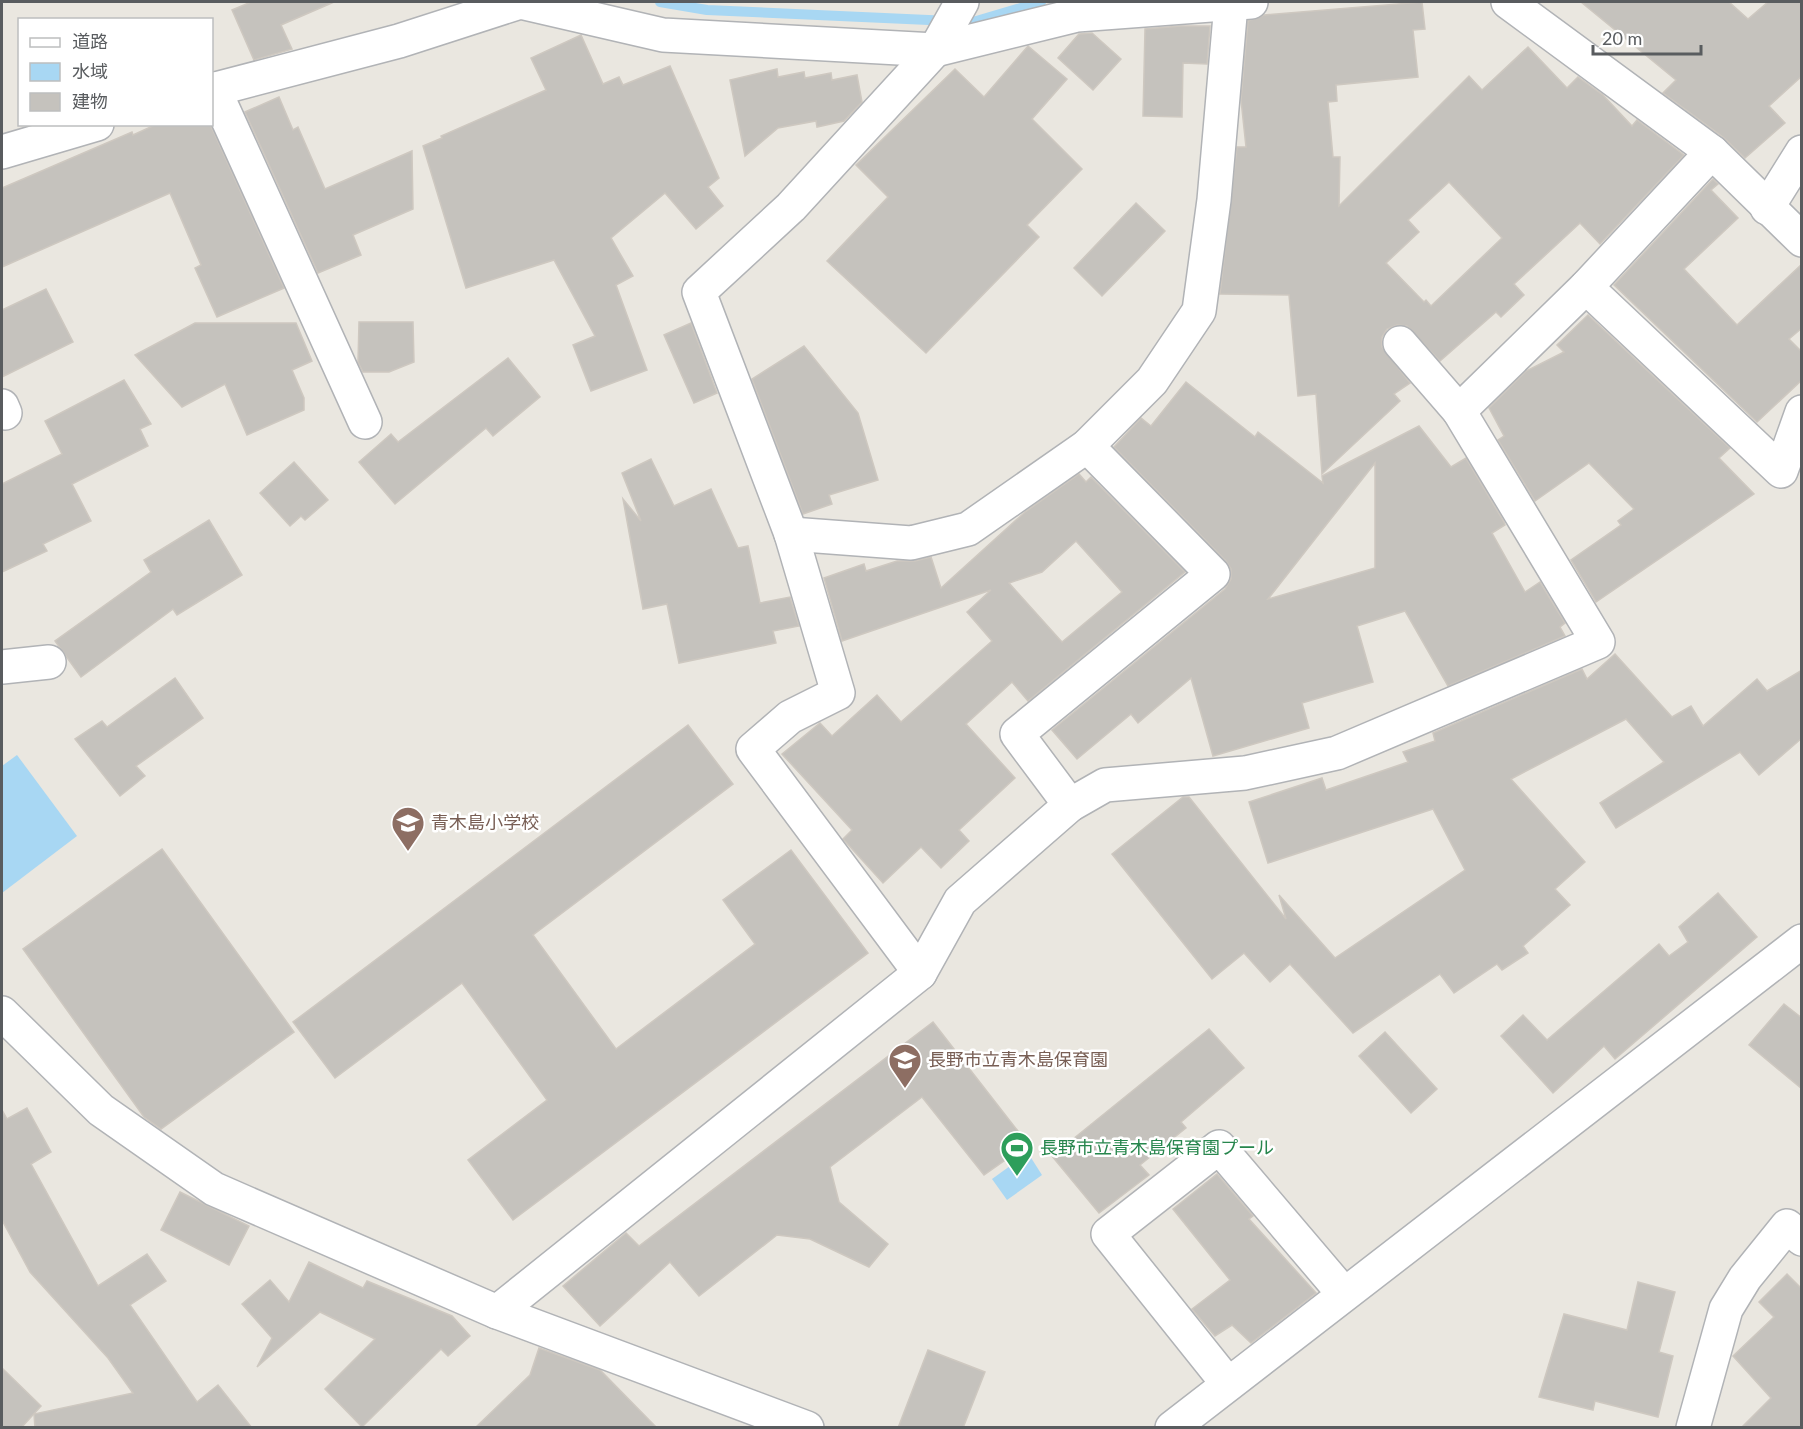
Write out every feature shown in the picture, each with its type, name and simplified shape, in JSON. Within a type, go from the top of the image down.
[{"type":"street","points":[[365,422],[213,90],[399,41],[520,2],[663,35],[951,23],[1241,3],[1199,311],[1152,381],[1087,446],[968,529],[911,543],[791,534]]},
{"type":"street","points":[[1508,2],[1712,152],[1802,240]]},
{"type":"street","points":[[920,973],[753,749],[790,717],[838,693],[791,534],[699,292],[791,207],[951,23]]},
{"type":"street","points":[[2,152],[90,126]]},
{"type":"street","points":[[1459,411],[1586,287],[1712,152]]},
{"type":"street","points":[[1767,208],[1802,152]]},
{"type":"street","points":[[1586,287],[1781,471],[1802,412]]},
{"type":"street","points":[[497,1312],[920,973],[960,901],[1070,805],[1105,785],[1245,773],[1337,753],[1598,642],[1459,411],[1400,344]]},
{"type":"street","points":[[1070,805],[1017,734],[1213,574],[1087,446]]},
{"type":"street","points":[[2,667],[49,662]]},
{"type":"street","points":[[1172,1428],[1802,941]]},
{"type":"street","points":[[3,1016],[101,1110],[214,1189],[497,1312],[807,1428]]},
{"type":"street","points":[[1228,1384],[1108,1234],[1219,1147],[1344,1294]]},
{"type":"street","points":[[1693,1428],[1726,1309],[1745,1278],[1787,1226],[1802,1239]]},
{"type":"water","points":[[17,755],[77,836],[2,893],[2,766]]},
{"type":"water","name":"長野市立青木島保育園プール","points":[[1028,1153],[1042,1175],[1007,1200],[992,1179]]},
{"type":"building","points":[[251,2],[334,2],[281,25],[292,49],[254,60],[232,10]]},
{"type":"building","points":[[1422,2],[1425,29],[1413,30],[1418,77],[1336,85],[1337,101],[1328,102],[1333,157],[1340,157],[1339,206],[1469,76],[1482,90],[1528,47],[1567,88],[1578,77],[1603,95],[1632,126],[1637,120],[1684,155],[1600,244],[1580,223],[1514,284],[1524,295],[1501,317],[1496,312],[1440,361],[1407,326],[1397,325],[1387,329],[1382,337],[1382,347],[1410,383],[1394,394],[1400,401],[1322,474],[1316,394],[1298,396],[1289,295],[1220,294],[1237,147],[1246,147],[1241,100],[1248,21],[1264,15]],"holes":[[[1449,182],[1502,238],[1431,306],[1426,300],[1424,302],[1386,263],[1419,232],[1408,220]]]},
{"type":"building","points":[[1581,2],[1729,2],[1748,19],[1768,2],[1802,2],[1802,76],[1769,106],[1785,123],[1745,158],[1723,137],[1663,93],[1676,80]]},
{"type":"building","points":[[1210,26],[1207,64],[1183,63],[1182,117],[1143,116],[1145,29]]},
{"type":"building","points":[[1092,33],[1121,59],[1093,90],[1058,58],[1079,34]]},
{"type":"building","points":[[581,35],[603,84],[619,77],[623,85],[670,66],[719,178],[708,187],[723,206],[696,229],[665,193],[611,238],[633,276],[616,285],[647,370],[591,391],[573,345],[595,336],[554,260],[466,288],[423,146],[546,90],[531,58]]},
{"type":"building","points":[[1028,46],[1067,79],[1032,119],[1082,169],[1027,225],[1039,237],[926,353],[827,261],[888,197],[856,165],[955,69],[984,97]]},
{"type":"building","points":[[777,69],[778,77],[804,72],[805,78],[831,73],[832,80],[857,75],[862,102],[844,121],[817,127],[816,121],[778,128],[745,156],[730,80]]},
{"type":"building","points":[[279,97],[293,130],[298,127],[325,189],[412,151],[413,209],[353,235],[361,255],[318,273],[245,112]]},
{"type":"building","points":[[153,126],[211,126],[284,288],[217,317],[195,268],[201,265],[170,193],[2,267],[2,188],[132,132],[133,135]]},
{"type":"building","points":[[1713,179],[1718,184],[1711,190],[1738,218],[1684,269],[1737,325],[1802,264],[1802,328],[1789,339],[1802,352],[1802,380],[1757,422],[1614,285]]},
{"type":"building","points":[[1136,203],[1165,231],[1102,296],[1074,268]]},
{"type":"building","points":[[46,289],[73,342],[2,377],[2,310]]},
{"type":"building","points":[[1588,315],[1730,448],[1719,458],[1754,494],[1596,602],[1571,560],[1621,525],[1618,521],[1634,509],[1589,463],[1535,501],[1498,440],[1504,436],[1489,408],[1526,371],[1564,352],[1557,345]]},
{"type":"building","points":[[359,322],[413,322],[414,362],[389,372],[363,372],[358,362]]},
{"type":"building","points":[[195,323],[296,323],[312,361],[292,370],[304,398],[304,410],[247,435],[225,384],[182,407],[135,355]]},
{"type":"building","points":[[691,323],[717,393],[694,403],[664,335]]},
{"type":"building","points":[[804,346],[858,413],[878,480],[829,495],[832,504],[803,514],[752,379]]},
{"type":"building","points":[[508,358],[540,397],[493,436],[486,428],[395,504],[359,462],[391,434],[398,442]]},
{"type":"building","points":[[124,380],[151,424],[140,429],[148,446],[72,484],[91,521],[43,544],[47,551],[2,572],[2,484],[62,454],[45,421]]},
{"type":"building","points":[[1186,382],[1255,437],[1258,432],[1323,483],[1322,476],[1419,426],[1451,467],[1466,458],[1504,522],[1505,525],[1492,533],[1525,592],[1540,582],[1565,623],[1560,627],[1565,636],[1448,686],[1405,611],[1357,626],[1373,682],[1302,703],[1309,728],[1213,756],[1191,678],[1138,723],[1131,714],[1077,759],[1052,730],[1225,589],[1231,579],[1231,569],[1226,561],[1114,447],[1141,418],[1151,426]],"holes":[[[1375,463],[1375,568],[1268,599]]]},
{"type":"building","points":[[651,459],[674,506],[711,489],[738,548],[748,546],[760,603],[790,597],[799,626],[773,631],[776,643],[679,663],[667,604],[643,609],[623,499],[641,521],[622,473]]},
{"type":"building","points":[[294,462],[328,500],[305,520],[301,516],[290,526],[260,493]]},
{"type":"building","points":[[1079,474],[1086,482],[1091,477],[1185,572],[1028,701],[1012,682],[966,724],[1015,778],[959,830],[969,841],[941,868],[921,847],[883,883],[843,839],[852,830],[782,754],[820,723],[832,736],[877,695],[901,722],[992,641],[967,612],[991,590],[842,641],[824,578],[864,564],[866,571],[897,561],[915,561],[931,557],[941,588],[1025,512]],"holes":[[[1076,541],[1122,592],[1062,642],[1009,583],[1042,572]]]},
{"type":"building","points":[[209,520],[242,575],[177,615],[173,609],[81,677],[55,641],[151,572],[144,560]]},
{"type":"building","points":[[1615,654],[1672,717],[1691,706],[1703,726],[1757,679],[1767,691],[1802,670],[1802,738],[1759,775],[1740,752],[1616,828],[1600,803],[1664,762],[1626,719],[1511,779],[1585,862],[1555,889],[1570,905],[1523,946],[1528,953],[1502,970],[1497,964],[1454,993],[1440,974],[1353,1033],[1290,964],[1270,982],[1244,953],[1212,979],[1112,854],[1183,797],[1189,797],[1286,919],[1279,895],[1335,958],[1465,870],[1433,809],[1268,863],[1249,802],[1322,778],[1326,790],[1408,762],[1403,752],[1435,741],[1433,733],[1582,669],[1587,679]]},
{"type":"building","points":[[175,678],[203,718],[136,766],[145,776],[120,796],[75,739],[102,721],[107,727]]},
{"type":"building","points":[[688,725],[733,784],[533,935],[616,1049],[755,944],[723,900],[791,850],[868,953],[513,1220],[468,1160],[547,1100],[462,983],[335,1078],[293,1022]]},
{"type":"building","points":[[162,849],[294,1032],[161,1129],[144,1117],[23,949]]},
{"type":"building","points":[[1718,893],[1757,937],[1615,1059],[1604,1046],[1553,1093],[1501,1036],[1523,1015],[1547,1040],[1659,944],[1669,956],[1688,942],[1679,927]]},
{"type":"building","points":[[1784,1004],[1802,1018],[1802,1089],[1749,1045]]},
{"type":"building","name":"長野市立青木島保育園","points":[[933,1022],[1028,1144],[984,1175],[922,1097],[830,1167],[839,1202],[888,1244],[869,1267],[810,1239],[777,1235],[699,1296],[670,1262],[600,1326],[563,1286],[626,1233],[639,1246]]},
{"type":"building","points":[[1209,1029],[1244,1068],[1181,1122],[1186,1128],[1140,1165],[1149,1175],[1099,1213],[1052,1156]]},
{"type":"building","points":[[1385,1032],[1437,1089],[1411,1113],[1359,1056]]},
{"type":"building","points":[[27,1108],[51,1152],[31,1164],[98,1286],[147,1254],[166,1281],[130,1305],[197,1402],[218,1385],[252,1428],[35,1428],[34,1414],[133,1393],[108,1358],[30,1272],[2,1220],[2,1110],[7,1119]]},
{"type":"building","points":[[1217,1174],[1253,1216],[1249,1219],[1316,1293],[1251,1343],[1232,1325],[1215,1336],[1192,1309],[1230,1280],[1173,1209]]},
{"type":"building","points":[[180,1192],[249,1226],[229,1265],[161,1230]]},
{"type":"building","points":[[309,1262],[363,1288],[367,1281],[452,1316],[470,1336],[448,1356],[441,1349],[362,1427],[325,1389],[375,1339],[320,1312],[257,1367],[272,1338],[242,1304],[270,1280],[289,1302]]},
{"type":"building","points":[[1787,1274],[1802,1289],[1802,1428],[1741,1428],[1771,1398],[1733,1356],[1774,1317],[1759,1302]]},
{"type":"building","points":[[1638,1282],[1675,1292],[1659,1352],[1673,1356],[1658,1417],[1595,1401],[1593,1410],[1539,1397],[1564,1314],[1627,1330]]},
{"type":"building","points":[[539,1348],[600,1370],[657,1428],[475,1428],[530,1375]]},
{"type":"building","points":[[928,1350],[985,1372],[963,1428],[898,1428]]},
{"type":"building","points":[[2,1368],[41,1406],[21,1428],[2,1428]]},
{"type":"waterway","points":[[660,2],[707,10],[973,22],[1041,2]]},
{"type":"place","name":"青木島小学校","points":[[408,852]]},
{"type":"place","name":"長野市立青木島保育園","points":[[905,1089]]},
{"type":"place","name":"長野市立青木島保育園プール","points":[[1017,1177]]}]
